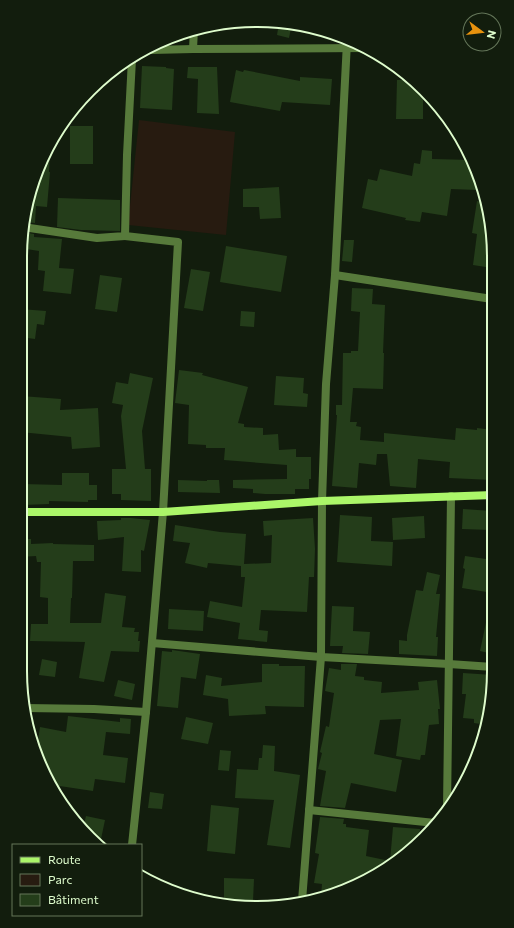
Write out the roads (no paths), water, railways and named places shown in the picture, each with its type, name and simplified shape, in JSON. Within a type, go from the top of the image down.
[{"type":"main road","points":[[27,512],[163,512],[322,501],[487,495]]},
{"type":"street","points":[[193,49],[194,36]]},
{"type":"street","points":[[158,50],[345,45]]},
{"type":"street","points":[[302,897],[321,657],[322,501],[326,384],[335,275],[347,46]]},
{"type":"street","points":[[125,236],[132,64]]},
{"type":"street","points":[[29,228],[97,238],[125,236],[178,242],[163,512],[146,712],[132,844]]},
{"type":"street","points":[[335,275],[487,298]]},
{"type":"street","points":[[447,800],[451,496]]},
{"type":"street","points":[[152,643],[321,657],[487,667]]},
{"type":"street","points":[[30,708],[94,709],[146,712]]},
{"type":"street","points":[[309,810],[430,823]]}]
